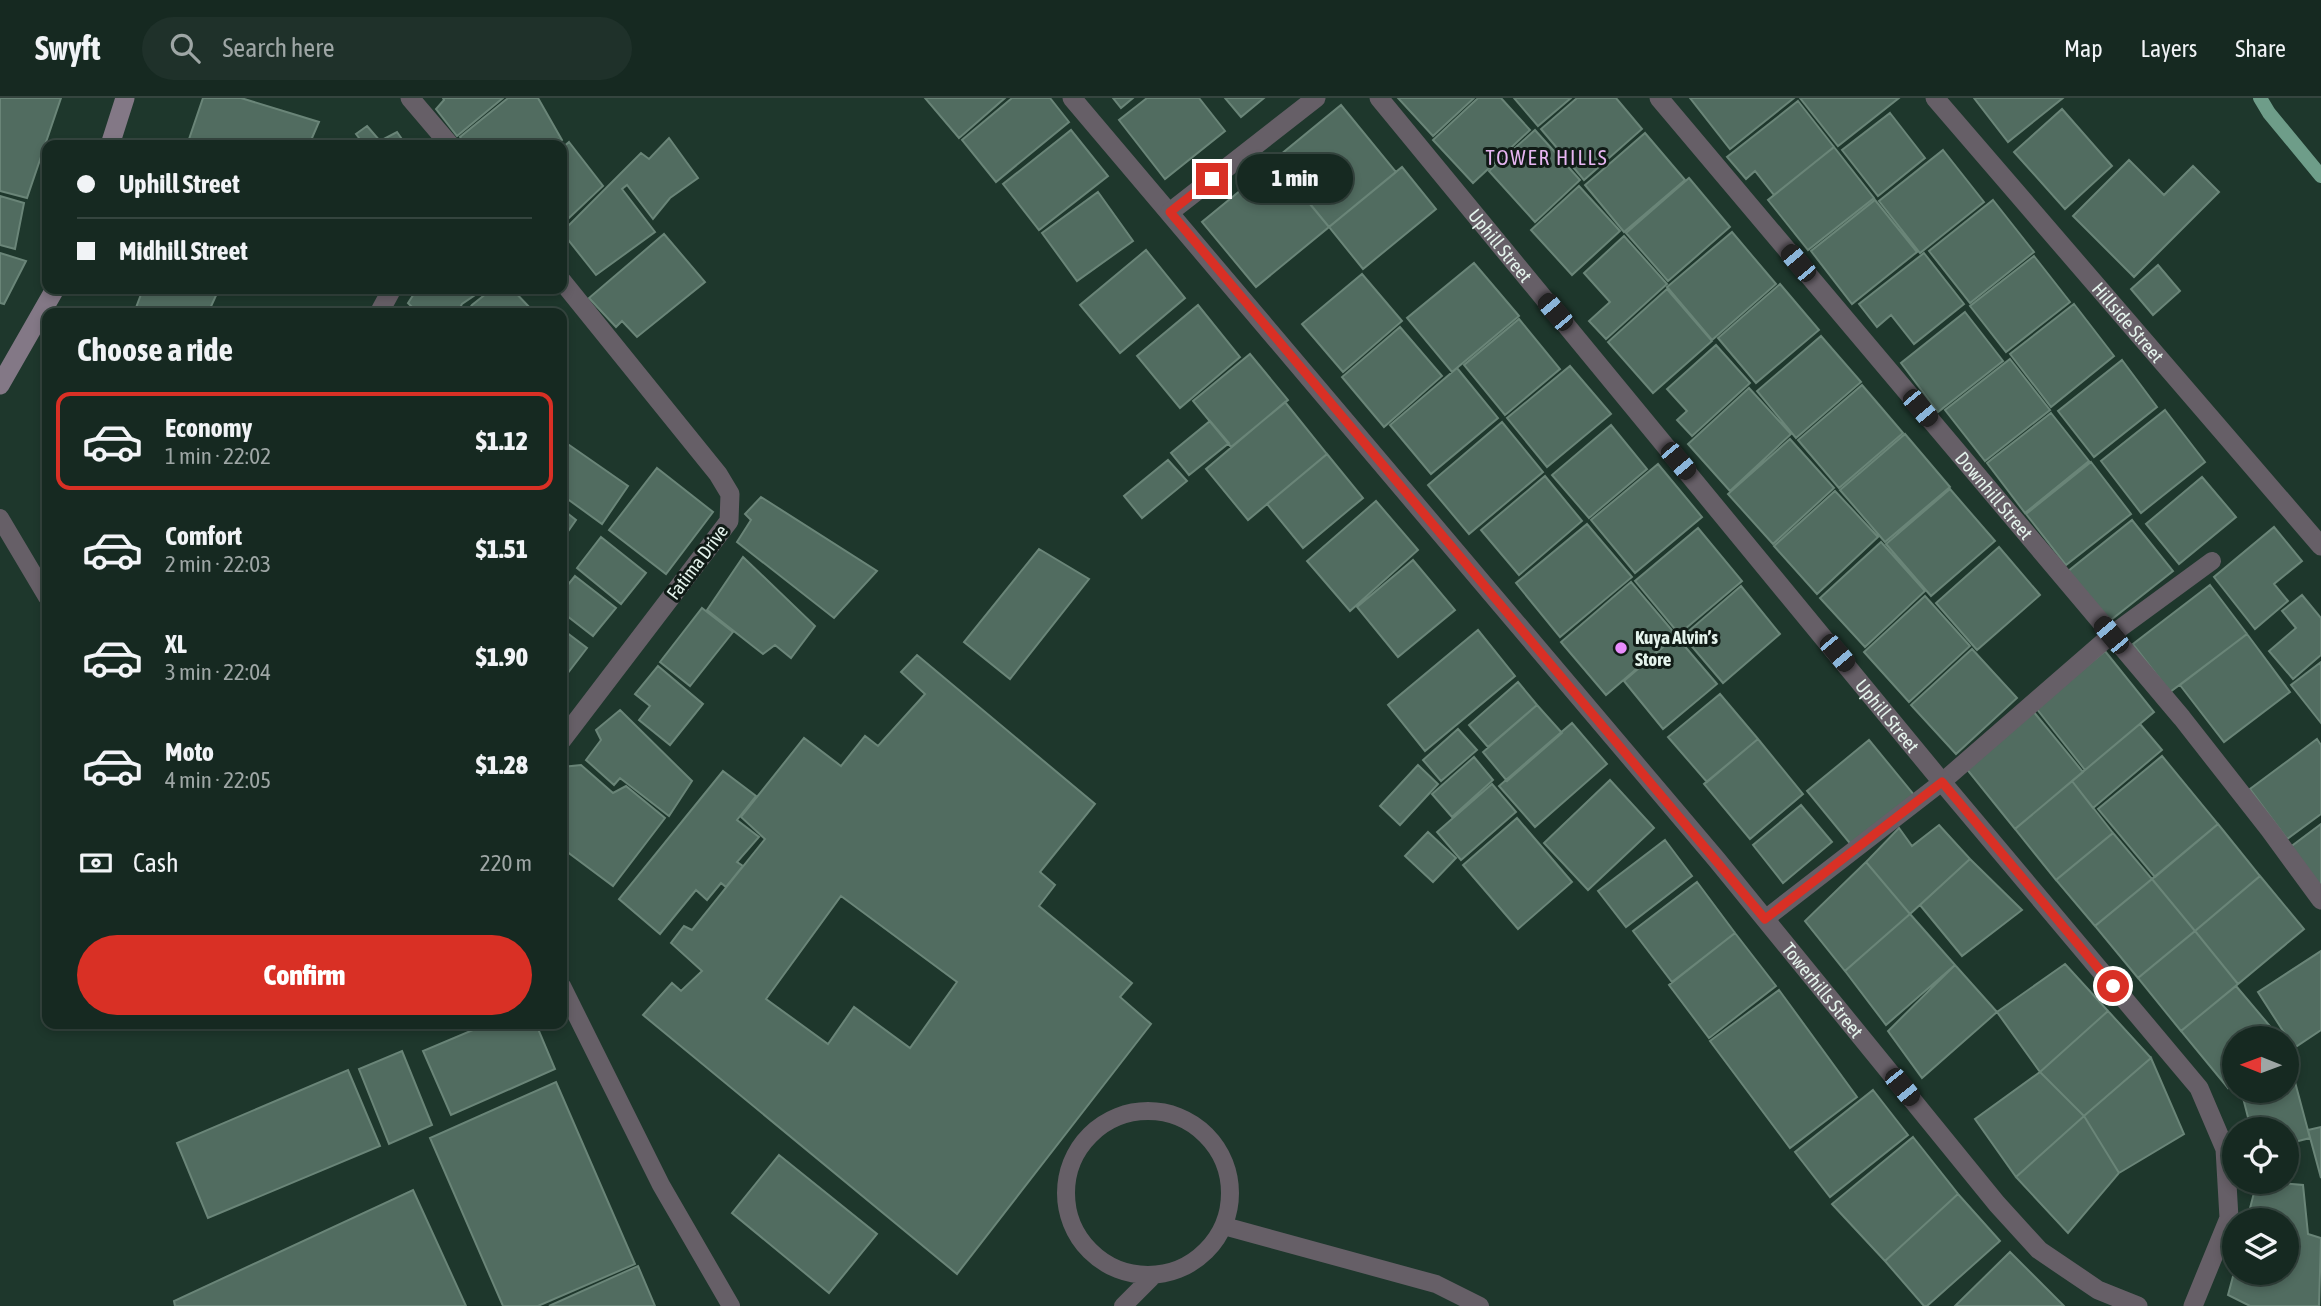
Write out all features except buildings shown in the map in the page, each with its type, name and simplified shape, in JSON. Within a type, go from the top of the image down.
[{"type":"main road","points":[[112,140],[125,98]]},
{"type":"main road","points":[[0,384],[42,311]]},
{"type":"street","points":[[410,98],[446,140]]},
{"type":"street","name":"Towerhills Street","points":[[1072,98],[1765,919],[1997,1204],[2039,1250],[2098,1290],[2138,1306]]},
{"type":"street","points":[[1170,212],[1316,98]]},
{"type":"street","name":"Uphill Street","points":[[1379,98],[1942,782],[2199,1088],[2225,1149],[2229,1218],[2193,1306]]},
{"type":"street","name":"Downhill Street","points":[[1659,98],[2182,718],[2321,900]]},
{"type":"street","name":"Hillside Street","points":[[1935,98],[2321,546]]},
{"type":"street","name":"Fatima Drive","points":[[567,287],[718,474],[730,494],[729,522],[567,733]]},
{"type":"lane","points":[[0,518],[42,589]]},
{"type":"lane","points":[[1765,919],[1942,782],[2111,635],[2212,561]]},
{"type":"lane","points":[[567,996],[661,1185],[731,1306]]},
{"type":"lane","points":[[1151,1110],[1177,1115],[1200,1129],[1218,1149],[1228,1173],[1230,1200],[1224,1226],[1212,1245],[1196,1261],[1175,1272],[1153,1276],[1126,1274],[1102,1262],[1082,1244],[1070,1220],[1065,1194],[1069,1168],[1082,1144],[1100,1125],[1124,1113],[1151,1110]]},
{"type":"lane","points":[[1224,1226],[1436,1283],[1480,1306]]},
{"type":"lane","points":[[1123,1306],[1153,1276]]},
{"type":"waterway","points":[[2260,98],[2269,113],[2321,176]]},
{"type":"place","name":"Kuya Alvin’s Store","points":[[1621,648]]},
{"type":"district","name":"TOWER HILLS","points":[[1547,157]]},
{"type":"route","points":[[1212,179],[1170,212],[1765,919],[1942,782],[2113,986]]}]
